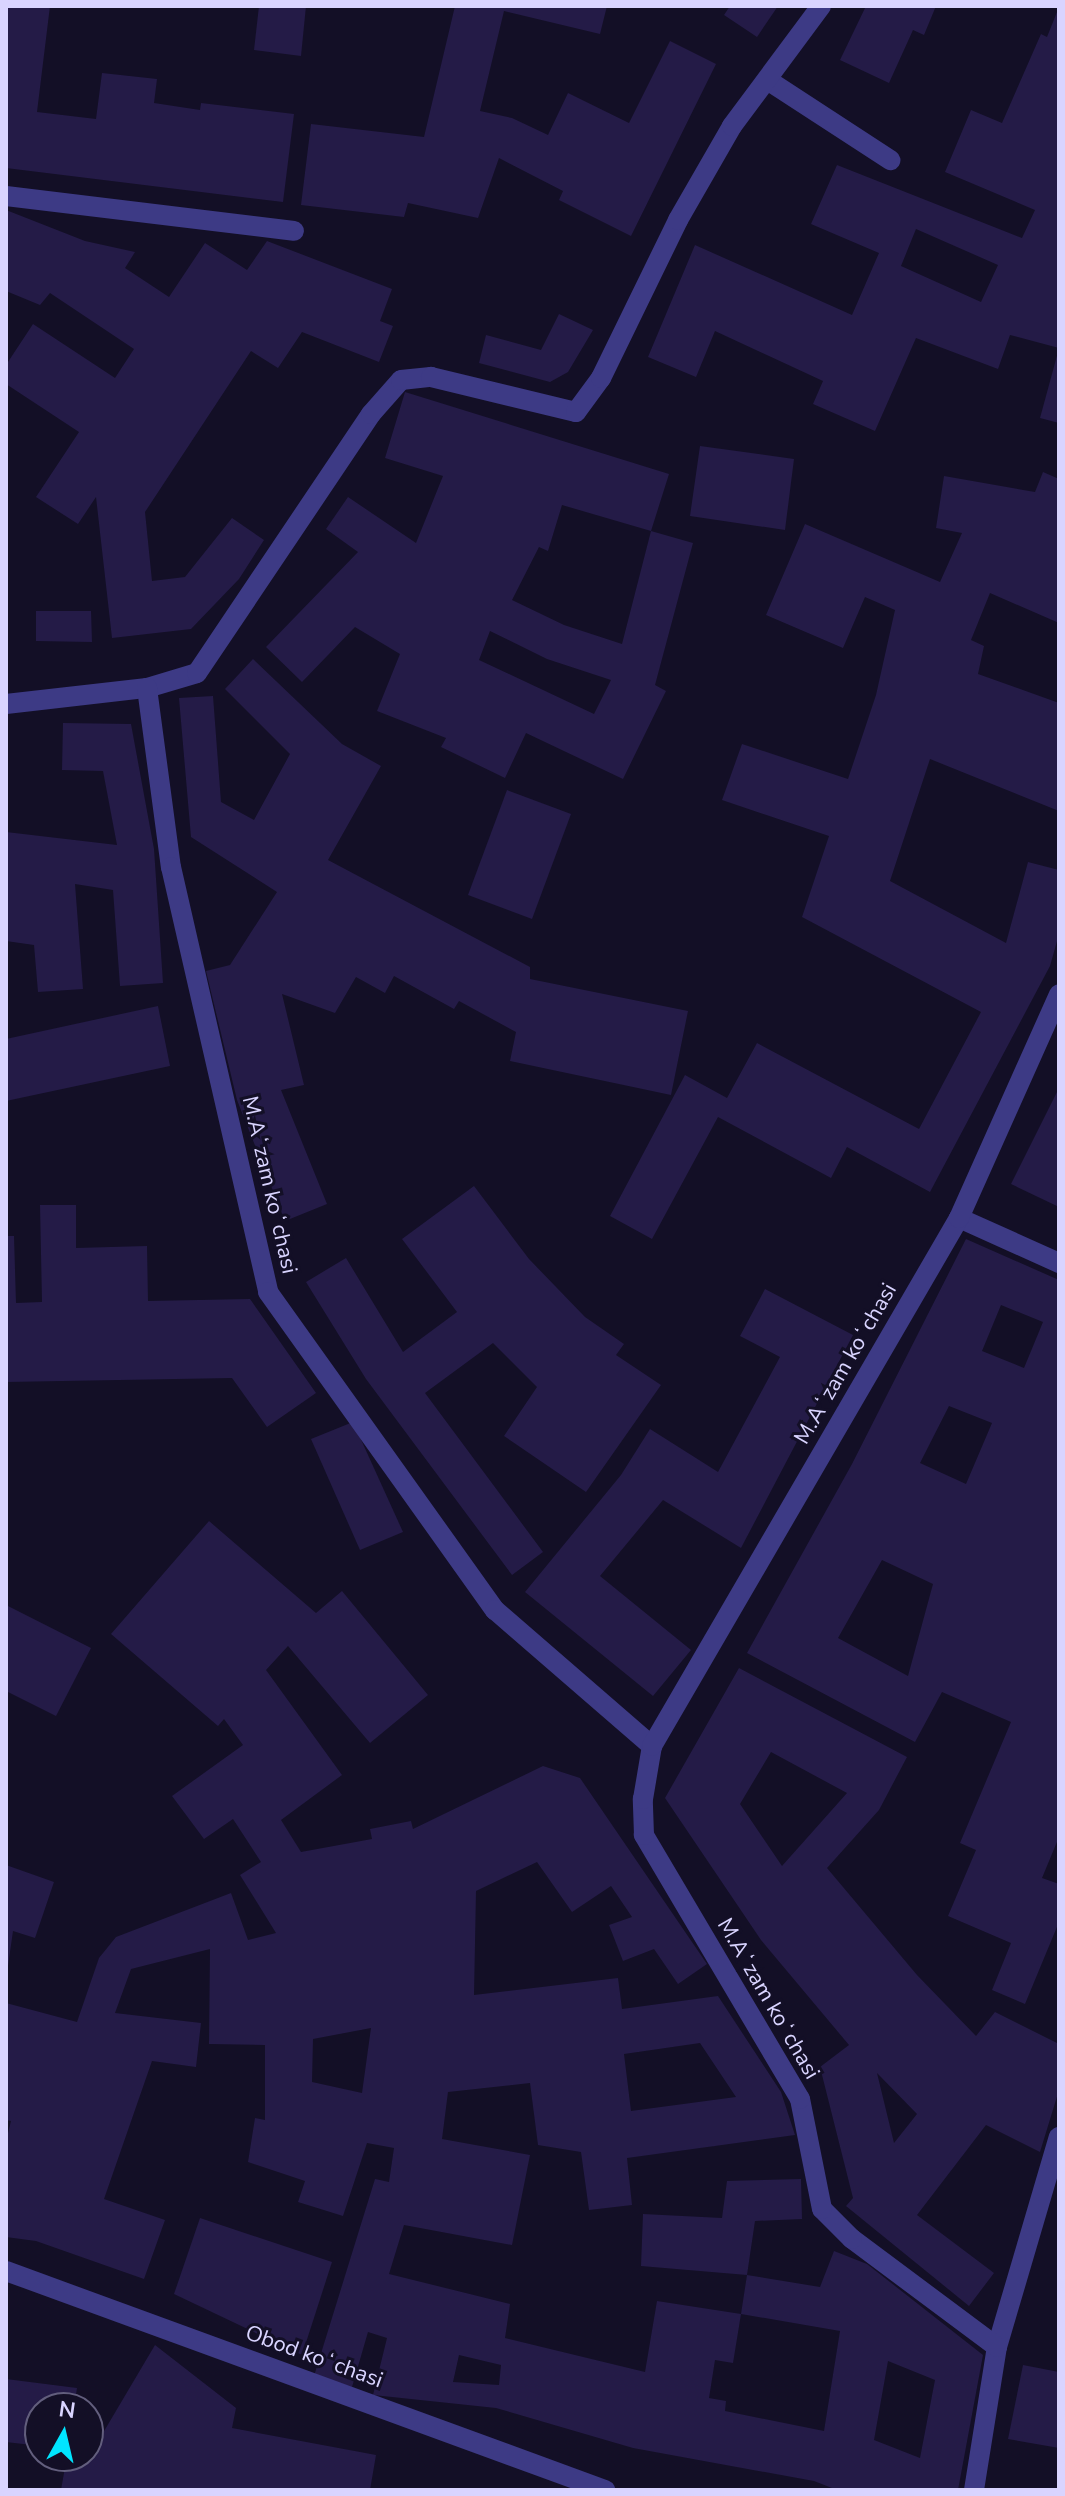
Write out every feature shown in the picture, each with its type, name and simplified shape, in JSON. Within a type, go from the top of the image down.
[{"type":"street","points":[[6,704],[147,688],[197,673],[371,414],[401,380],[431,377],[576,412],[601,378],[678,220],[732,126],[769,81],[821,6]]},
{"type":"street","points":[[769,81],[890,160]]},
{"type":"street","points":[[6,196],[294,231]]},
{"type":"street","name":"M.Aʻzam koʻchasi","points":[[147,688],[171,867],[268,1292],[495,1610],[652,1746]]},
{"type":"street","name":"M.Aʻzam koʻchasi","points":[[997,2347],[852,2239],[822,2209],[800,2099],[644,1835],[643,1799],[652,1746],[959,1218],[1059,994]]},
{"type":"street","points":[[959,1218],[1059,1263]]},
{"type":"street","points":[[974,2490],[997,2347],[1059,2137]]},
{"type":"street","name":"Obod koʻchasi","points":[[6,2271],[605,2490]]},
{"type":"building","points":[[6,6],[50,6],[37,112],[96,119],[102,73],[157,79],[154,103],[200,110],[201,103],[294,114],[283,202],[6,168]]},
{"type":"building","points":[[259,6],[306,6],[301,56],[254,50]]},
{"type":"building","points":[[455,6],[607,6],[600,34],[504,11],[480,111],[512,118],[548,135],[568,93],[629,123],[670,41],[716,64],[631,236],[559,200],[563,191],[499,158],[478,218],[408,203],[404,217],[301,205],[311,124],[424,137]]},
{"type":"building","points":[[730,6],[778,6],[757,37],[724,15]]},
{"type":"building","points":[[866,6],[936,6],[924,35],[913,30],[889,83],[840,60]]},
{"type":"building","points":[[1059,7],[1059,348],[1010,335],[998,369],[916,338],[875,431],[813,404],[823,381],[715,331],[696,377],[648,357],[695,245],[852,315],[879,253],[811,224],[837,165],[1022,238],[1035,210],[945,172],[971,110],[1002,123],[1041,34],[1047,37]],"holes":[[[916,229],[998,265],[981,302],[901,266]]]},
{"type":"building","points":[[6,210],[85,241],[135,252],[125,268],[169,297],[205,243],[247,270],[267,241],[392,289],[380,321],[393,326],[379,362],[302,332],[278,368],[251,351],[145,512],[152,581],[185,577],[232,518],[264,540],[239,579],[191,629],[112,638],[96,497],[78,524],[36,497],[79,432],[6,384],[6,365],[33,324],[115,378],[134,349],[50,293],[40,305],[6,291]]},
{"type":"building","points":[[559,314],[593,330],[568,372],[550,382],[479,363],[486,335],[541,350]]},
{"type":"building","points":[[1059,352],[1059,423],[1040,418]]},
{"type":"building","points":[[405,392],[669,474],[651,531],[693,543],[655,685],[666,691],[623,779],[526,733],[505,778],[441,747],[446,738],[377,711],[400,654],[355,627],[302,682],[266,647],[358,552],[326,529],[348,497],[416,543],[443,476],[385,458]],"holes":[[[562,505],[651,531],[622,644],[564,625],[512,600],[539,547],[548,551]],[[490,631],[547,659],[611,680],[594,714],[479,660]]]},
{"type":"building","points":[[700,446],[794,459],[785,530],[690,516]]},
{"type":"building","points":[[1043,472],[1059,479],[1059,623],[990,593],[971,640],[984,646],[978,674],[1059,703],[1059,811],[930,759],[890,881],[1006,943],[1028,862],[1059,870],[1059,934],[1050,966],[930,1192],[847,1147],[831,1178],[718,1117],[652,1239],[610,1216],[685,1075],[727,1098],[757,1043],[919,1129],[981,1012],[802,917],[829,836],[722,800],[742,744],[848,779],[876,695],[895,610],[865,597],[843,648],[766,615],[805,524],[940,582],[962,533],[936,528],[944,476],[1035,492]]},
{"type":"building","points":[[36,611],[91,611],[92,642],[36,641]]},
{"type":"building","points":[[253,659],[342,744],[381,766],[328,860],[530,967],[530,979],[688,1011],[671,1095],[510,1061],[516,1032],[459,1001],[454,1009],[394,976],[385,993],[356,977],[335,1013],[282,994],[304,1085],[281,1090],[327,1204],[285,1221],[237,1100],[206,971],[230,965],[277,892],[191,837],[179,698],[213,696],[221,802],[254,820],[290,754],[225,689]]},
{"type":"building","points":[[63,723],[131,724],[154,849],[163,983],[120,986],[113,890],[75,884],[83,989],[38,992],[34,945],[6,941],[6,832],[117,845],[103,771],[62,770]]},
{"type":"building","points":[[507,790],[571,814],[532,919],[468,895]]},
{"type":"building","points":[[158,1006],[170,1066],[6,1101],[6,1039]]},
{"type":"building","points":[[1059,1088],[1059,1207],[1011,1184]]},
{"type":"building","points":[[474,1186],[529,1259],[585,1317],[624,1344],[616,1355],[661,1385],[586,1492],[504,1436],[537,1387],[493,1343],[425,1393],[543,1552],[512,1575],[366,1379],[306,1282],[346,1258],[403,1352],[457,1312],[402,1239]]},
{"type":"building","points":[[40,1205],[76,1205],[76,1248],[147,1246],[148,1301],[250,1299],[316,1393],[267,1427],[232,1378],[6,1382],[6,1236],[14,1236],[16,1303],[42,1302]]},
{"type":"building","points":[[966,1239],[1059,1280],[1059,1837],[1042,1878],[1059,1884],[1059,1922],[1025,2004],[992,1990],[1011,1943],[948,1916],[976,1850],[960,1843],[1011,1722],[942,1692],[915,1742],[747,1653],[852,1464]],"holes":[[[1001,1305],[1043,1322],[1024,1368],[982,1351]],[[949,1406],[992,1423],[966,1484],[920,1463]],[[882,1560],[933,1584],[908,1676],[838,1638]]]},
{"type":"building","points":[[765,1289],[853,1335],[741,1548],[663,1500],[600,1576],[691,1650],[653,1696],[525,1592],[621,1475],[650,1429],[718,1472],[780,1357],[740,1336]]},
{"type":"building","points":[[353,1422],[403,1532],[360,1550],[311,1439]]},
{"type":"building","points":[[209,1521],[316,1613],[342,1591],[428,1695],[370,1743],[288,1646],[266,1670],[342,1775],[281,1820],[301,1852],[372,1839],[370,1829],[411,1821],[413,1829],[543,1766],[580,1778],[707,1964],[678,1984],[654,1949],[623,1961],[609,1925],[632,1917],[611,1886],[572,1912],[537,1862],[476,1891],[474,1995],[618,1978],[622,2009],[718,1996],[781,2092],[795,2135],[627,2158],[632,2205],[589,2210],[581,2152],[538,2145],[530,2083],[448,2092],[442,2139],[530,2155],[512,2245],[404,2225],[389,2274],[510,2304],[505,2338],[645,2372],[657,2301],[741,2314],[747,2275],[820,2287],[834,2251],[867,2264],[983,2355],[958,2490],[837,2490],[814,2481],[633,2448],[496,2408],[373,2395],[387,2338],[368,2332],[352,2387],[314,2376],[375,2179],[389,2182],[394,2148],[367,2143],[343,2216],[298,2202],[305,2181],[248,2162],[255,2118],[265,2120],[265,2045],[209,2044],[210,1949],[131,1969],[115,2013],[201,2023],[196,2067],[152,2061],[104,2199],[165,2220],[144,2279],[36,2241],[6,2237],[6,2141],[11,2121],[6,2120],[6,2003],[77,2022],[99,1958],[116,1937],[231,1893],[248,1940],[276,1933],[240,1875],[261,1862],[233,1819],[204,1839],[172,1796],[243,1745],[224,1719],[218,1726],[111,1634]],"holes":[[[371,2028],[362,2093],[312,2082],[313,2039]],[[700,2043],[736,2097],[631,2111],[624,2054]],[[741,2314],[840,2331],[824,2431],[725,2411],[726,2401],[709,2398],[715,2360],[733,2363]],[[459,2355],[501,2365],[499,2385],[453,2382]],[[888,2361],[935,2380],[920,2458],[874,2440]]]},
{"type":"building","points":[[6,1605],[91,1648],[56,1716],[6,1691]]},
{"type":"building","points":[[739,1668],[907,1757],[879,1810],[827,1868],[917,1975],[976,2036],[995,2012],[1059,2044],[1059,2090],[1040,2152],[986,2125],[917,2215],[994,2273],[969,2306],[846,2206],[853,2198],[820,2067],[849,2045],[761,1940],[665,1798]],"holes":[[[771,1752],[847,1793],[782,1866],[740,1804]],[[877,2073],[917,2114],[894,2143]]]},
{"type":"building","points":[[6,1865],[54,1882],[35,1938],[13,1931],[8,1966]]},
{"type":"building","points":[[801,2179],[802,2219],[755,2221],[747,2275],[641,2266],[643,2214],[722,2218],[727,2181]]},
{"type":"building","points":[[200,2218],[332,2262],[302,2355],[174,2294]]},
{"type":"building","points":[[155,2345],[236,2408],[232,2428],[376,2455],[370,2490],[61,2490],[64,2472],[104,2472],[104,2431]]},
{"type":"building","points":[[1023,2365],[1059,2372],[1059,2448],[1008,2439]]},
{"type":"building","points":[[6,2379],[77,2388],[76,2392],[24,2392],[24,2444],[6,2442]]}]
